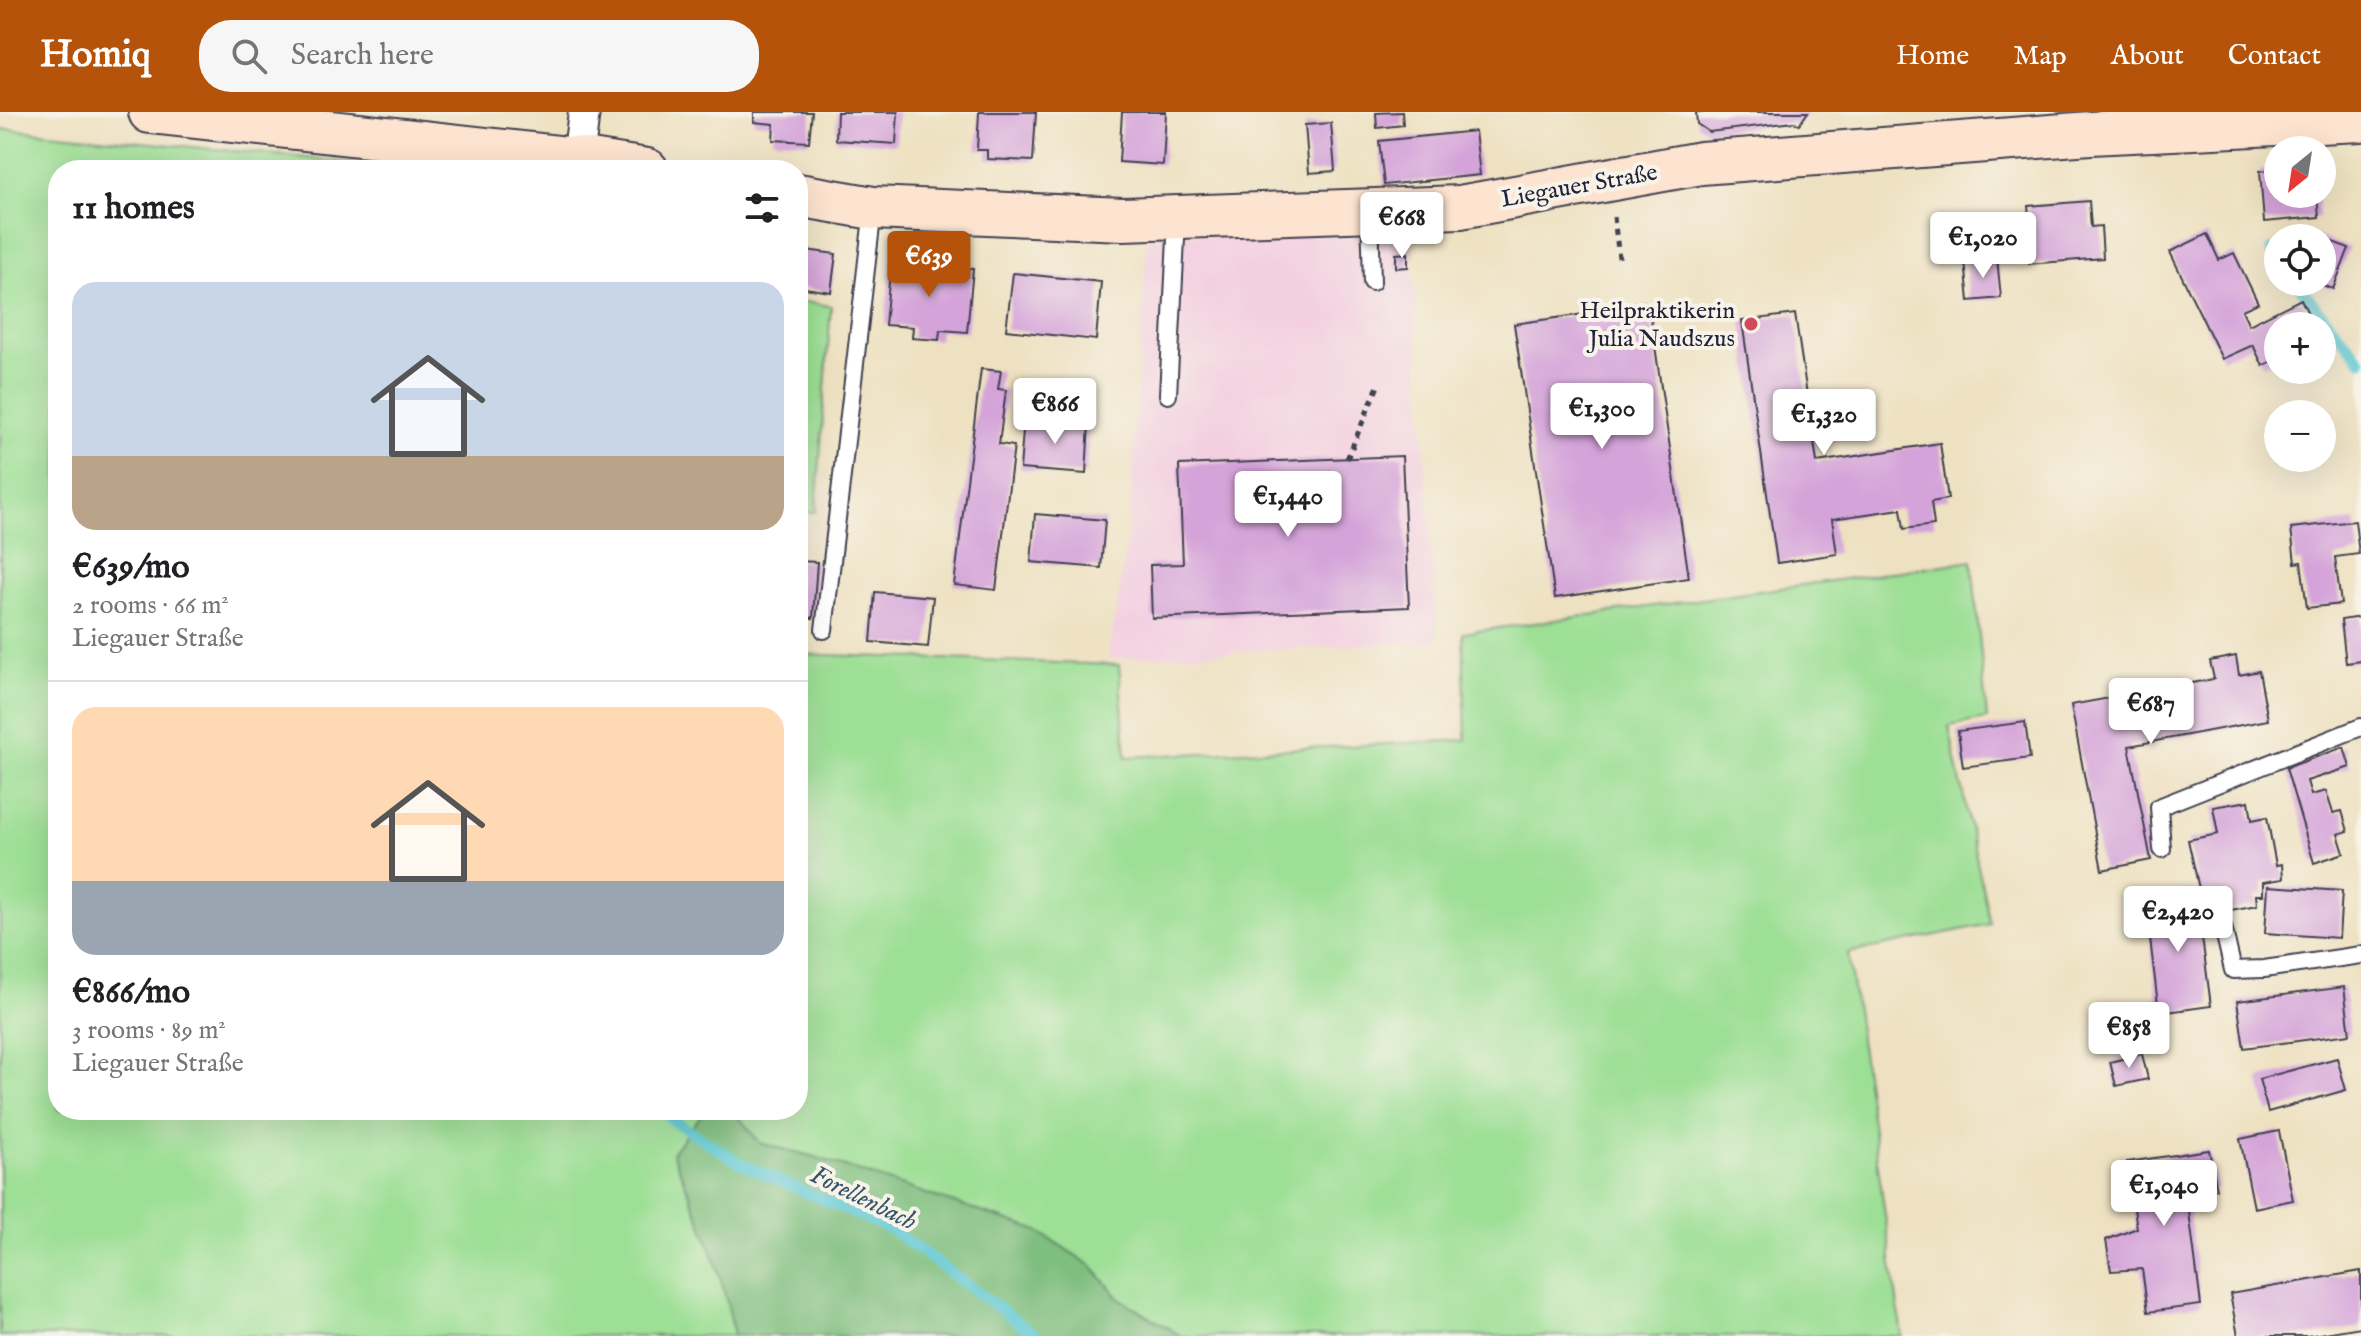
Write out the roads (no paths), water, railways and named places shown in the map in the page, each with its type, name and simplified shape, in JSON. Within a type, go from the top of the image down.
[{"type":"main road","points":[[150,112],[584,160]]},
{"type":"main road","name":"Liegauer Straße","points":[[808,197],[873,208],[1177,219],[1460,207],[1701,163],[2106,122],[2361,120]]},
{"type":"street","points":[[578,159],[584,112]]},
{"type":"lane","points":[[824,630],[873,208]]},
{"type":"lane","points":[[1370,211],[1372,282]]},
{"type":"lane","points":[[1168,395],[1177,219]]},
{"type":"lane","points":[[2162,849],[2159,807],[2361,727]]},
{"type":"lane","points":[[2223,927],[2233,970],[2264,969],[2361,955]]},
{"type":"waterway","points":[[2307,296],[2361,360]]},
{"type":"waterway","name":"Forellenbach","points":[[673,1120],[742,1164],[892,1230],[1037,1336]]},
{"type":"place","name":"Heilpraktikerin Julia Naudszus","points":[[1751,324]]}]
